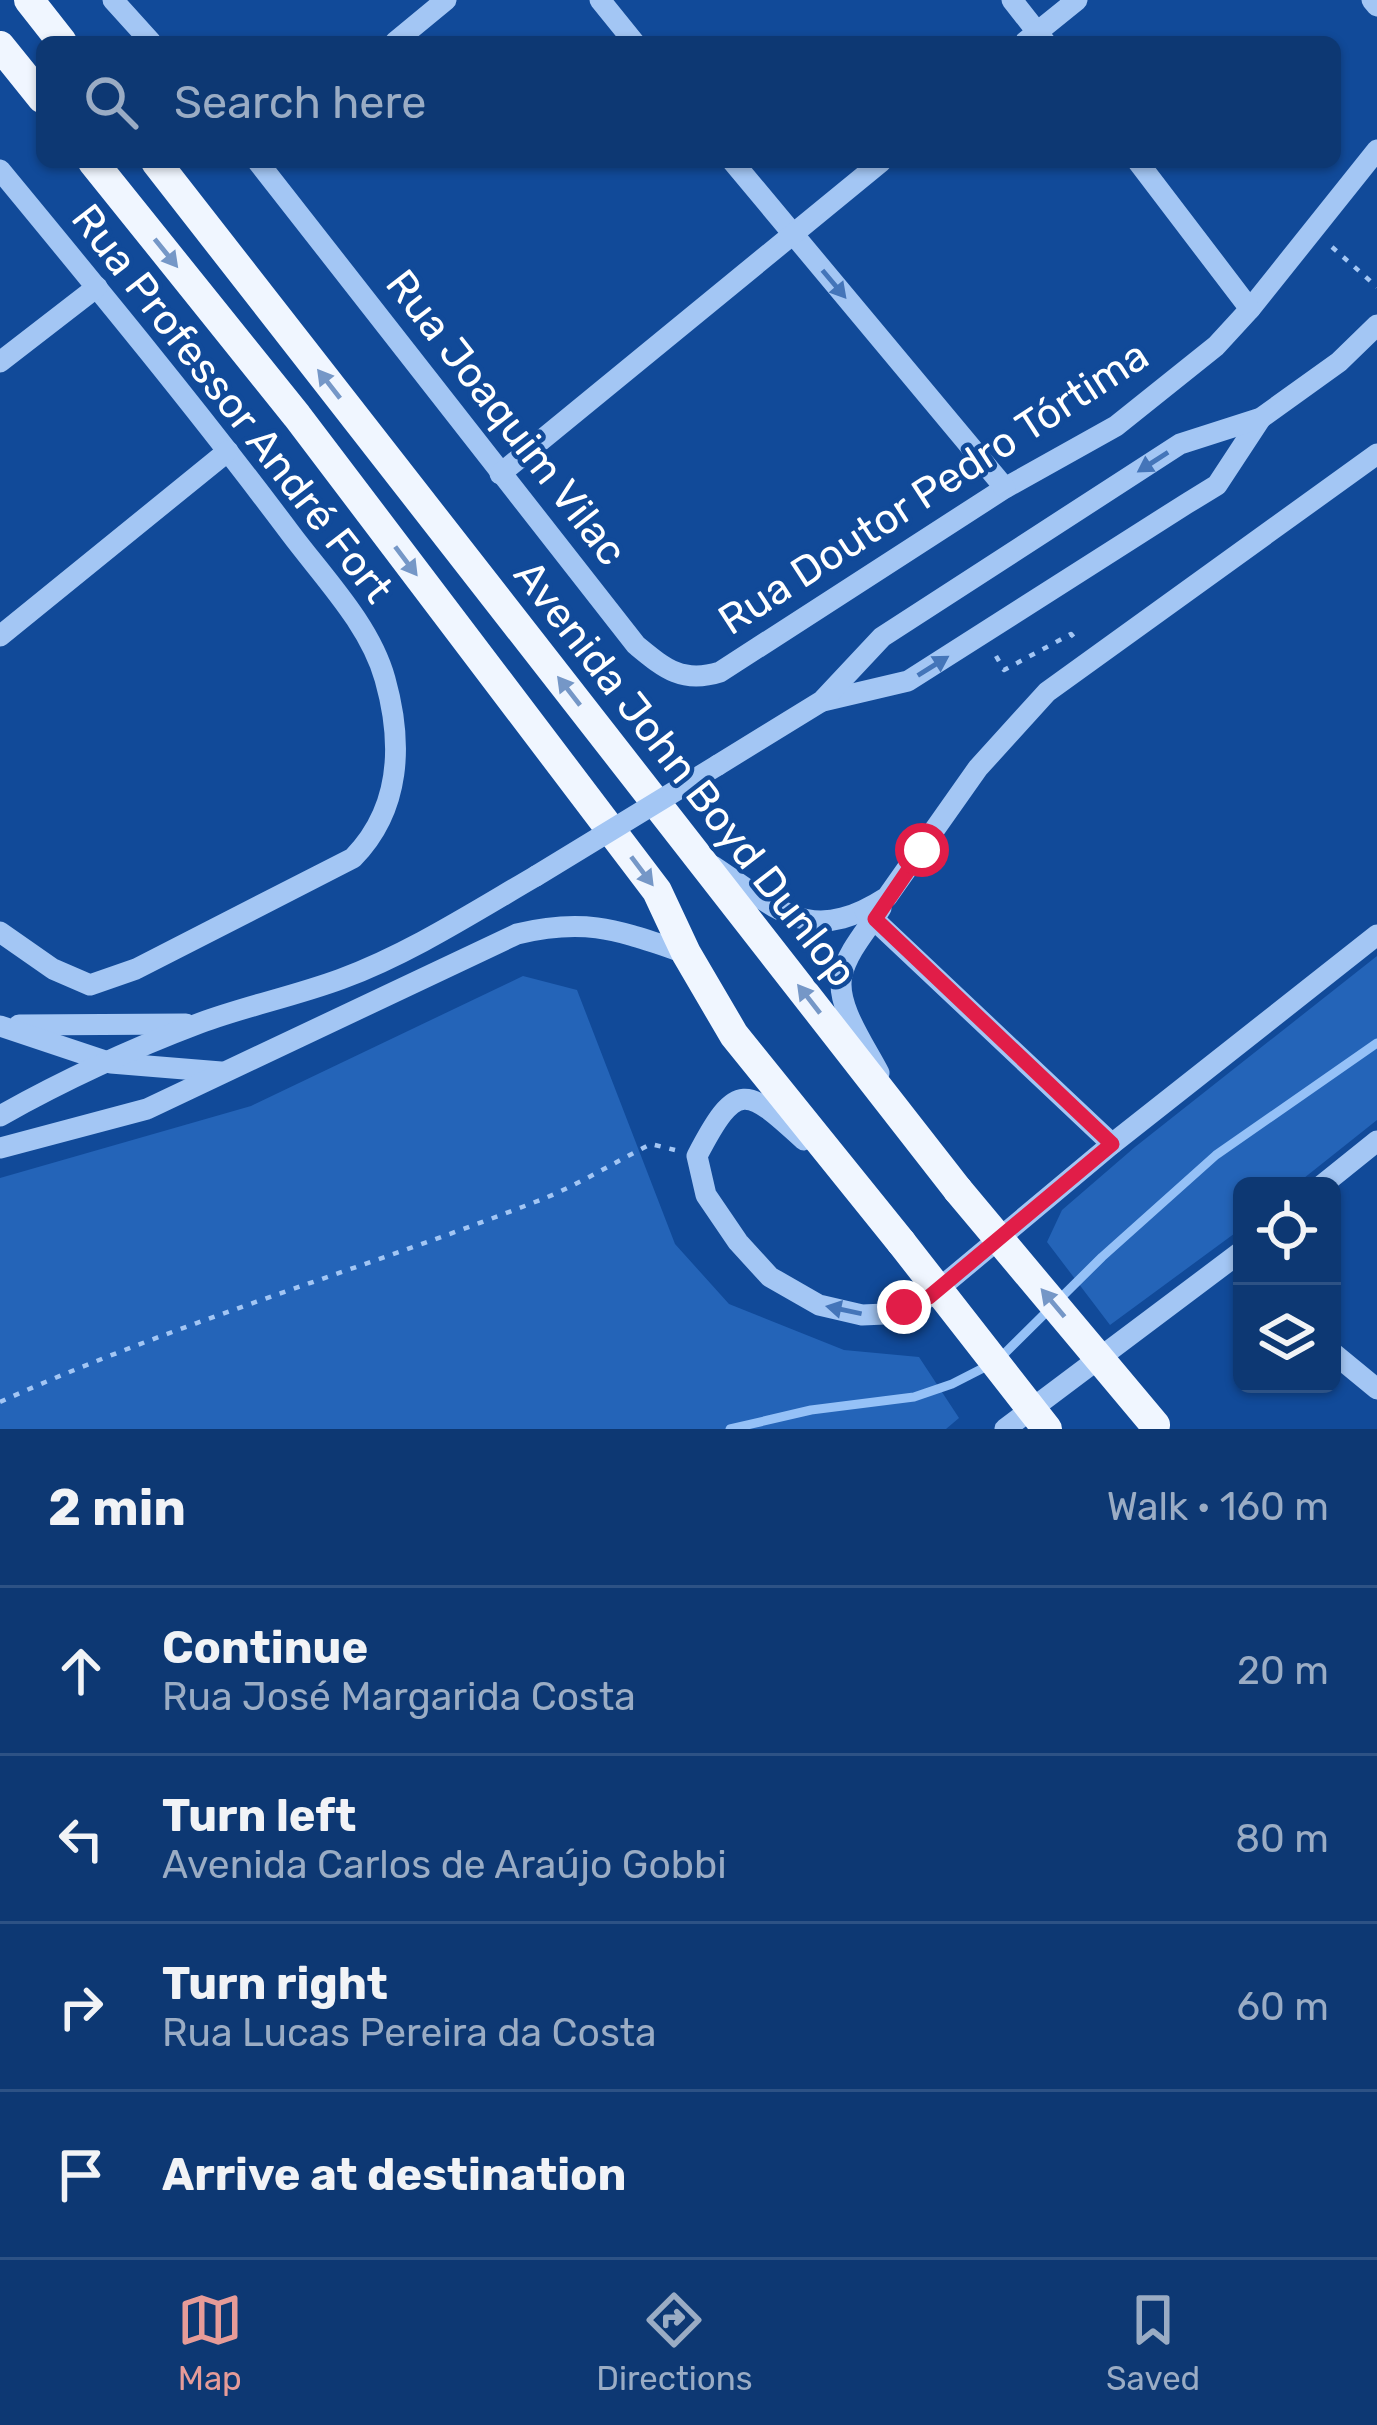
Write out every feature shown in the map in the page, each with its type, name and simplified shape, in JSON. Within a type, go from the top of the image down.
[{"type":"main road","points":[[29,0],[57,36]]},
{"type":"main road","points":[[0,46],[36,91]]},
{"type":"main road","points":[[98,168],[297,416],[657,891],[686,953],[734,1035],[1047,1429]]},
{"type":"main road","name":"Avenida John Boyd Dunlop","points":[[161,168],[904,1123],[1156,1427]]},
{"type":"street","points":[[113,0],[146,36]]},
{"type":"street","points":[[402,36],[446,0]]},
{"type":"street","points":[[600,0],[629,36]]},
{"type":"street","points":[[1012,0],[1035,36]]},
{"type":"street","points":[[1038,36],[1077,0]]},
{"type":"street","name":"Rua Doutor Pedro Tórtima","points":[[720,672],[1005,488],[1116,426],[1216,346],[1377,150]]},
{"type":"street","name":"Rua Joaquim Vilac","points":[[263,168],[636,645],[681,678],[720,672]]},
{"type":"street","points":[[738,168],[1005,488]]},
{"type":"street","points":[[500,474],[874,168]]},
{"type":"street","points":[[1143,168],[1250,309]]},
{"type":"street","name":"Rua Professor André Fort","points":[[0,170],[229,451],[358,623],[384,675],[395,744],[395,776],[386,810],[373,838],[353,858],[136,970],[90,985],[52,969],[0,932]]},
{"type":"street","points":[[0,362],[97,287]]},
{"type":"street","points":[[0,1116],[82,1070],[111,1063],[199,1024],[344,978],[536,876],[822,701],[882,638],[1180,444],[1261,418],[1339,362],[1377,325]]},
{"type":"street","points":[[822,701],[908,681],[1168,516],[1216,484],[1261,418]]},
{"type":"street","points":[[0,636],[229,451]]},
{"type":"street","points":[[904,1123],[856,1027],[841,979],[870,915],[978,768],[1047,692],[1377,454]]},
{"type":"street","points":[[698,856],[789,916],[831,922],[870,915]]},
{"type":"street","points":[[870,915],[1112,1144]]},
{"type":"street","points":[[0,1148],[147,1108],[517,934],[577,923],[610,928],[686,953]]},
{"type":"street","points":[[859,1190],[761,1101],[749,1098],[731,1104],[716,1119],[697,1156],[706,1195],[738,1243],[770,1277],[819,1305],[862,1315],[885,1314],[929,1297],[1112,1144],[1377,934]]},
{"type":"street","points":[[0,1026],[199,1024]]},
{"type":"street","points":[[0,1026],[111,1063],[222,1072]]},
{"type":"street","points":[[1333,1177],[1377,1141]]},
{"type":"street","points":[[1005,1429],[1233,1267]]},
{"type":"street","points":[[1341,1359],[1377,1389]]},
{"type":"path","points":[[1313,231],[1377,287]]},
{"type":"path","points":[[1004,670],[1071,634]]},
{"type":"path","points":[[0,1402],[374,1258],[539,1201],[651,1144],[697,1156]]},
{"type":"shaded area","points":[[1377,956],[1377,1120],[1305,1177],[1233,1177],[1233,1235],[1110,1325],[1047,1242],[1062,1210]]},
{"type":"shaded area","points":[[523,976],[577,990],[675,1244],[729,1304],[844,1350],[919,1357],[959,1418],[946,1429],[0,1429],[0,1178],[251,1106]]},
{"type":"waterway","points":[[730,1429],[811,1410],[914,1397],[997,1361],[1102,1257],[1216,1155],[1377,1043]]},
{"type":"route","points":[[904,1307],[929,1297],[1112,1144],[875,919],[922,850]]}]
